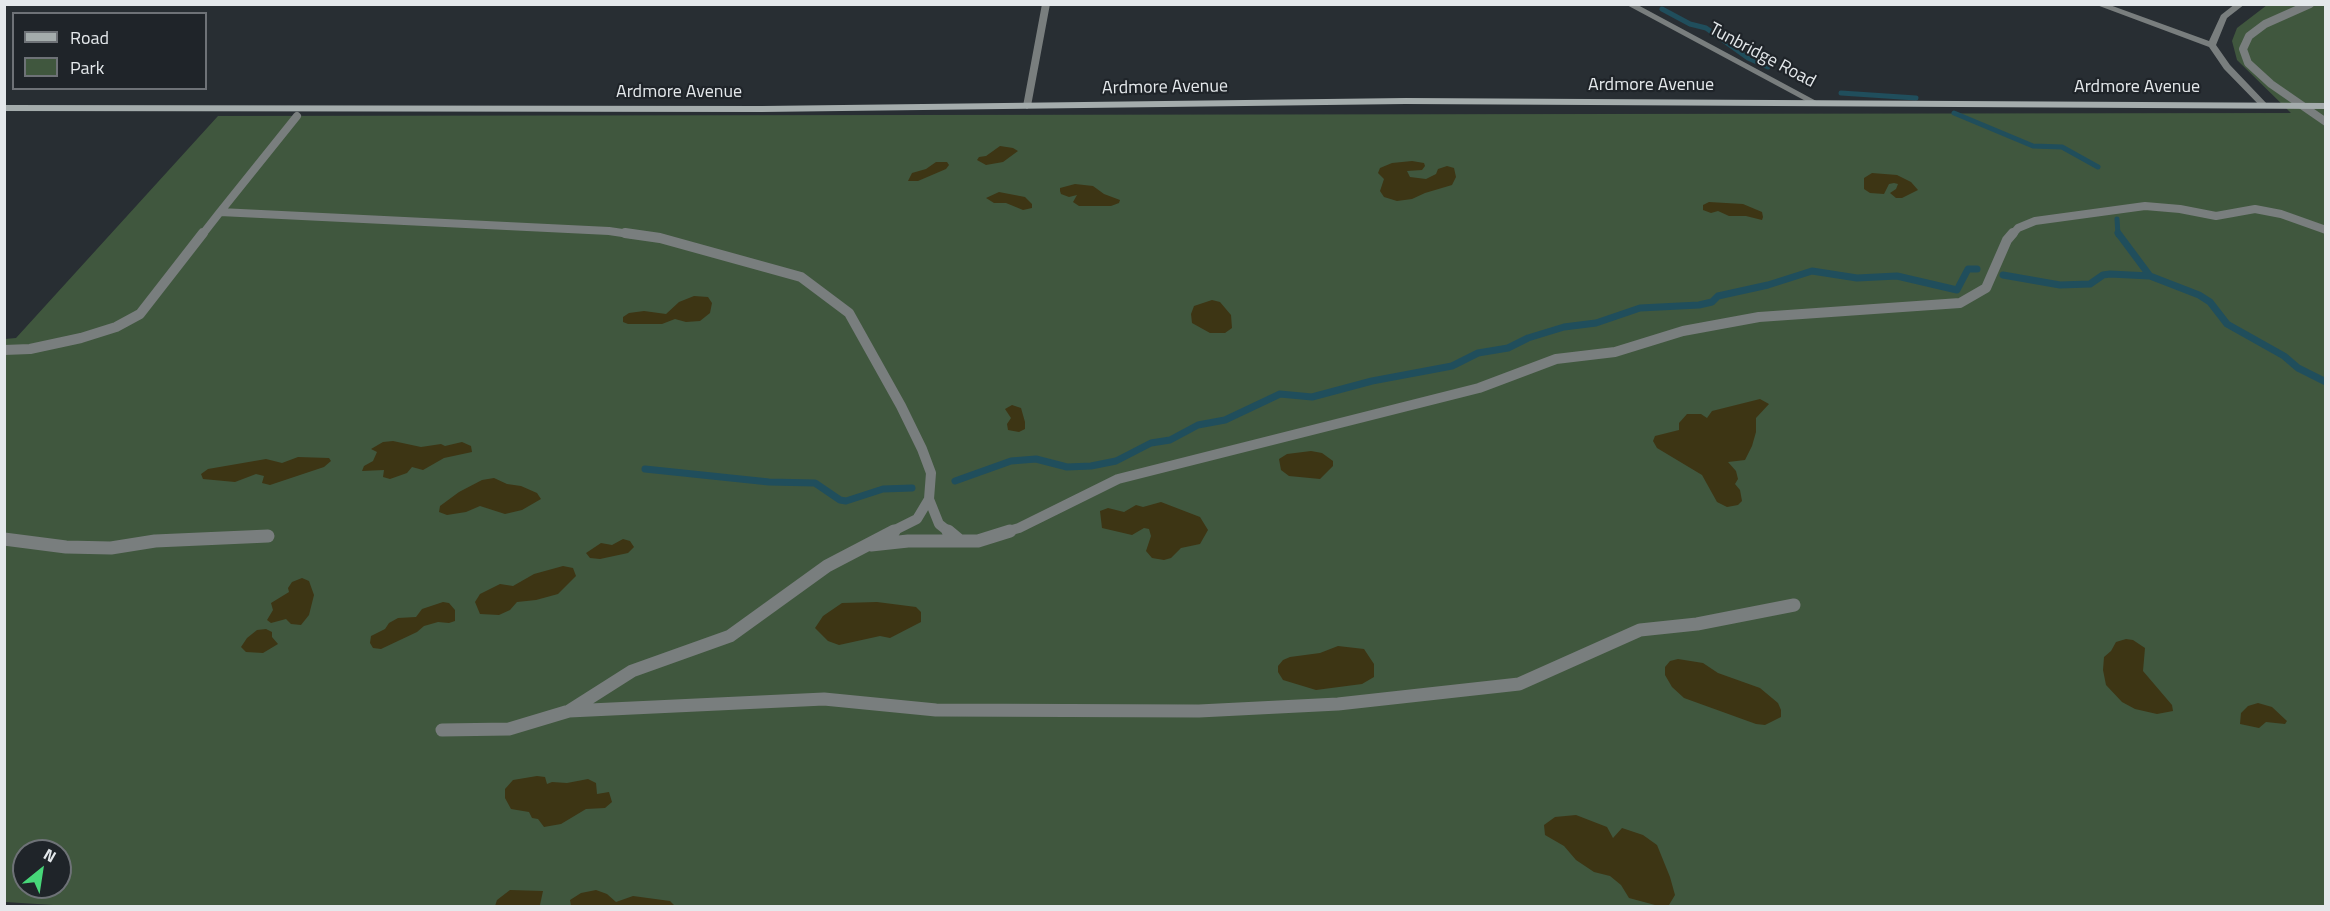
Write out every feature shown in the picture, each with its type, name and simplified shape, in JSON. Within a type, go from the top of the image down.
[{"type":"street","points":[[1027,106],[1046,4]]},
{"type":"street","name":"Tunbridge Road","points":[[1629,4],[1816,103]]},
{"type":"street","points":[[2098,4],[2211,45],[2227,67],[2265,106]]},
{"type":"street","points":[[2211,45],[2224,17],[2241,4]]},
{"type":"street","name":"Ardmore Avenue","points":[[4,108],[600,110],[1406,101],[2325,106]]},
{"type":"lane","points":[[2310,4],[2265,24],[2249,36],[2243,48],[2248,63],[2271,84],[2325,122]]},
{"type":"lane","points":[[4,350],[30,349],[81,338],[116,327],[140,314],[297,116]]},
{"type":"lane","points":[[865,546],[908,541],[978,541],[1019,528],[1118,478],[1278,440],[1479,388],[1556,359],[1615,352],[1683,331],[1759,317],[1960,303],[1986,288],[2000,253],[2007,240],[2018,228],[2045,219],[2145,206],[2180,209],[2216,216],[2255,209],[2281,214],[2325,230]]},
{"type":"lane","points":[[220,212],[609,231],[660,238],[801,277],[849,314],[902,406],[931,473],[929,500],[918,519],[827,566],[730,636],[632,671],[569,711]]},
{"type":"lane","points":[[929,500],[939,524],[960,541]]},
{"type":"lane","points":[[4,539],[66,548],[111,548],[155,541],[268,536]]},
{"type":"lane","points":[[442,730],[509,729],[569,711],[824,699],[958,710],[1199,711],[1338,704],[1519,684],[1640,630],[1697,624],[1794,605]]},
{"type":"green space","points":[[2267,5],[2325,5],[2325,906],[69,906],[5,902],[5,339],[16,338],[218,116],[2291,113],[2237,60],[2232,41],[2237,28]]},
{"type":"sand","points":[[1000,146],[1018,151],[1003,162],[986,165],[977,160],[979,157],[986,156]]},
{"type":"sand","points":[[1412,161],[1424,163],[1425,166],[1422,170],[1407,171],[1410,177],[1426,179],[1436,174],[1438,169],[1447,166],[1454,168],[1456,177],[1452,185],[1412,199],[1397,201],[1384,197],[1380,191],[1384,179],[1378,173],[1380,168],[1392,163]]},
{"type":"sand","points":[[936,162],[947,162],[949,165],[946,169],[918,181],[908,181],[912,173],[926,169]]},
{"type":"sand","points":[[1872,173],[1897,175],[1911,182],[1918,190],[1902,198],[1896,198],[1890,193],[1896,189],[1898,184],[1894,183],[1889,184],[1884,194],[1870,193],[1864,189],[1864,178]]},
{"type":"sand","points":[[1075,184],[1093,186],[1104,194],[1120,200],[1119,203],[1111,206],[1079,206],[1073,202],[1077,195],[1069,197],[1061,194],[1060,191],[1060,188]]},
{"type":"sand","points":[[999,192],[1025,197],[1032,204],[1032,208],[1023,210],[1006,203],[994,203],[986,198]]},
{"type":"sand","points":[[1709,202],[1743,204],[1762,212],[1763,217],[1762,220],[1746,216],[1729,216],[1718,211],[1711,213],[1703,210],[1703,205]]},
{"type":"sand","points":[[694,296],[708,297],[712,303],[710,313],[700,321],[686,322],[675,319],[662,324],[623,322],[623,317],[629,313],[644,311],[666,314],[679,302]]},
{"type":"sand","points":[[1212,300],[1220,302],[1231,315],[1232,328],[1225,333],[1210,333],[1192,323],[1191,314],[1194,306]]},
{"type":"sand","points":[[1760,399],[1769,404],[1756,418],[1756,432],[1745,460],[1728,462],[1736,471],[1738,479],[1735,484],[1740,490],[1742,501],[1738,505],[1727,507],[1717,502],[1702,475],[1657,448],[1653,441],[1655,436],[1679,430],[1679,423],[1687,414],[1701,414],[1707,418],[1712,411]]},
{"type":"sand","points":[[1012,405],[1021,408],[1025,422],[1025,429],[1019,432],[1008,430],[1007,424],[1011,418],[1005,409]]},
{"type":"sand","points":[[393,441],[421,447],[441,444],[445,446],[462,442],[471,446],[472,452],[444,458],[423,470],[412,467],[407,473],[390,479],[383,477],[384,470],[362,471],[364,466],[373,461],[377,452],[371,449],[383,442]]},
{"type":"sand","points":[[1311,451],[1322,453],[1333,461],[1333,466],[1320,479],[1289,476],[1281,470],[1279,459],[1287,454]]},
{"type":"sand","points":[[298,457],[329,458],[331,461],[324,467],[270,485],[262,483],[264,476],[256,474],[235,482],[203,479],[201,474],[208,469],[266,459],[282,463]]},
{"type":"sand","points":[[494,478],[537,493],[541,499],[522,510],[505,514],[480,506],[466,512],[447,515],[439,512],[440,506],[459,492],[482,480]]},
{"type":"sand","points":[[1161,502],[1200,517],[1208,530],[1200,544],[1181,548],[1171,558],[1164,560],[1152,558],[1146,551],[1151,536],[1149,529],[1144,528],[1132,535],[1102,528],[1100,511],[1108,508],[1124,512],[1136,505],[1143,507]]},
{"type":"sand","points":[[623,539],[630,541],[634,547],[628,553],[600,559],[590,558],[586,553],[601,543],[612,545]]},
{"type":"sand","points":[[563,566],[573,568],[576,576],[558,594],[517,602],[510,610],[499,615],[480,614],[475,602],[480,594],[500,584],[513,586],[534,574]]},
{"type":"sand","points":[[302,578],[309,581],[314,595],[309,615],[301,625],[291,624],[286,619],[271,623],[267,620],[273,610],[271,603],[289,592],[288,588],[292,582]]},
{"type":"sand","points":[[443,602],[449,603],[455,610],[455,621],[424,626],[417,632],[381,649],[373,648],[370,643],[371,636],[385,629],[389,623],[398,618],[416,617],[422,609]]},
{"type":"sand","points":[[877,602],[916,607],[921,612],[921,622],[890,638],[880,636],[839,645],[828,641],[815,628],[823,616],[842,603]]},
{"type":"sand","points":[[266,629],[272,632],[272,637],[278,644],[263,653],[246,652],[241,647],[257,630]]},
{"type":"sand","points":[[2126,639],[2133,640],[2145,648],[2143,671],[2172,705],[2173,711],[2157,714],[2135,709],[2122,702],[2106,685],[2103,670],[2104,657],[2116,642]]},
{"type":"sand","points":[[1338,646],[1364,649],[1374,664],[1374,677],[1362,684],[1316,690],[1283,680],[1278,672],[1278,666],[1283,660],[1320,653]]},
{"type":"sand","points":[[1678,659],[1703,663],[1718,673],[1760,688],[1778,703],[1781,717],[1765,725],[1756,724],[1684,698],[1672,687],[1665,675],[1665,667],[1670,661]]},
{"type":"sand","points":[[2258,703],[2272,707],[2287,721],[2285,724],[2266,722],[2259,728],[2240,724],[2241,713],[2248,706]]},
{"type":"sand","points":[[545,777],[547,784],[588,779],[596,783],[597,794],[609,792],[612,802],[605,808],[586,809],[561,824],[544,827],[538,819],[532,818],[529,812],[511,809],[505,798],[505,789],[513,780]]},
{"type":"sand","points":[[1576,815],[1607,827],[1613,838],[1622,828],[1643,835],[1657,845],[1675,895],[1669,905],[1655,905],[1629,898],[1621,885],[1610,876],[1594,872],[1576,860],[1564,846],[1545,835],[1544,825],[1555,817]]},
{"type":"sand","points":[[510,890],[543,891],[540,905],[495,906],[497,900]]},
{"type":"sand","points":[[596,890],[607,894],[616,902],[633,896],[670,901],[675,906],[571,906],[570,900],[581,893]]},
{"type":"waterway","points":[[1662,9],[1690,24],[1706,28],[1748,58],[1768,67]]},
{"type":"waterway","points":[[1841,93],[1916,98]]},
{"type":"waterway","points":[[1954,113],[2033,146],[2062,147],[2098,167]]},
{"type":"waterway","points":[[2117,219],[2118,235]]},
{"type":"waterway","points":[[2118,233],[2150,276]]},
{"type":"waterway","points":[[955,481],[1011,461],[1036,459],[1067,467],[1091,466],[1116,461],[1151,443],[1170,440],[1198,425],[1225,420],[1280,394],[1312,397],[1372,381],[1452,366],[1478,353],[1508,348],[1528,338],[1564,327],[1596,323],[1640,308],[1699,305],[1712,302],[1718,296],[1768,285],[1812,271],[1857,278],[1897,276],[1957,290],[1968,269],[1977,269]]},
{"type":"waterway","points":[[2003,275],[2060,285],[2090,284],[2103,275],[2110,274],[2150,276]]},
{"type":"waterway","points":[[2150,276],[2199,295],[2210,302],[2227,324],[2284,356],[2298,368],[2326,382]]},
{"type":"waterway","points":[[645,469],[769,482],[815,483],[840,500],[846,501],[883,489],[912,488]]}]
